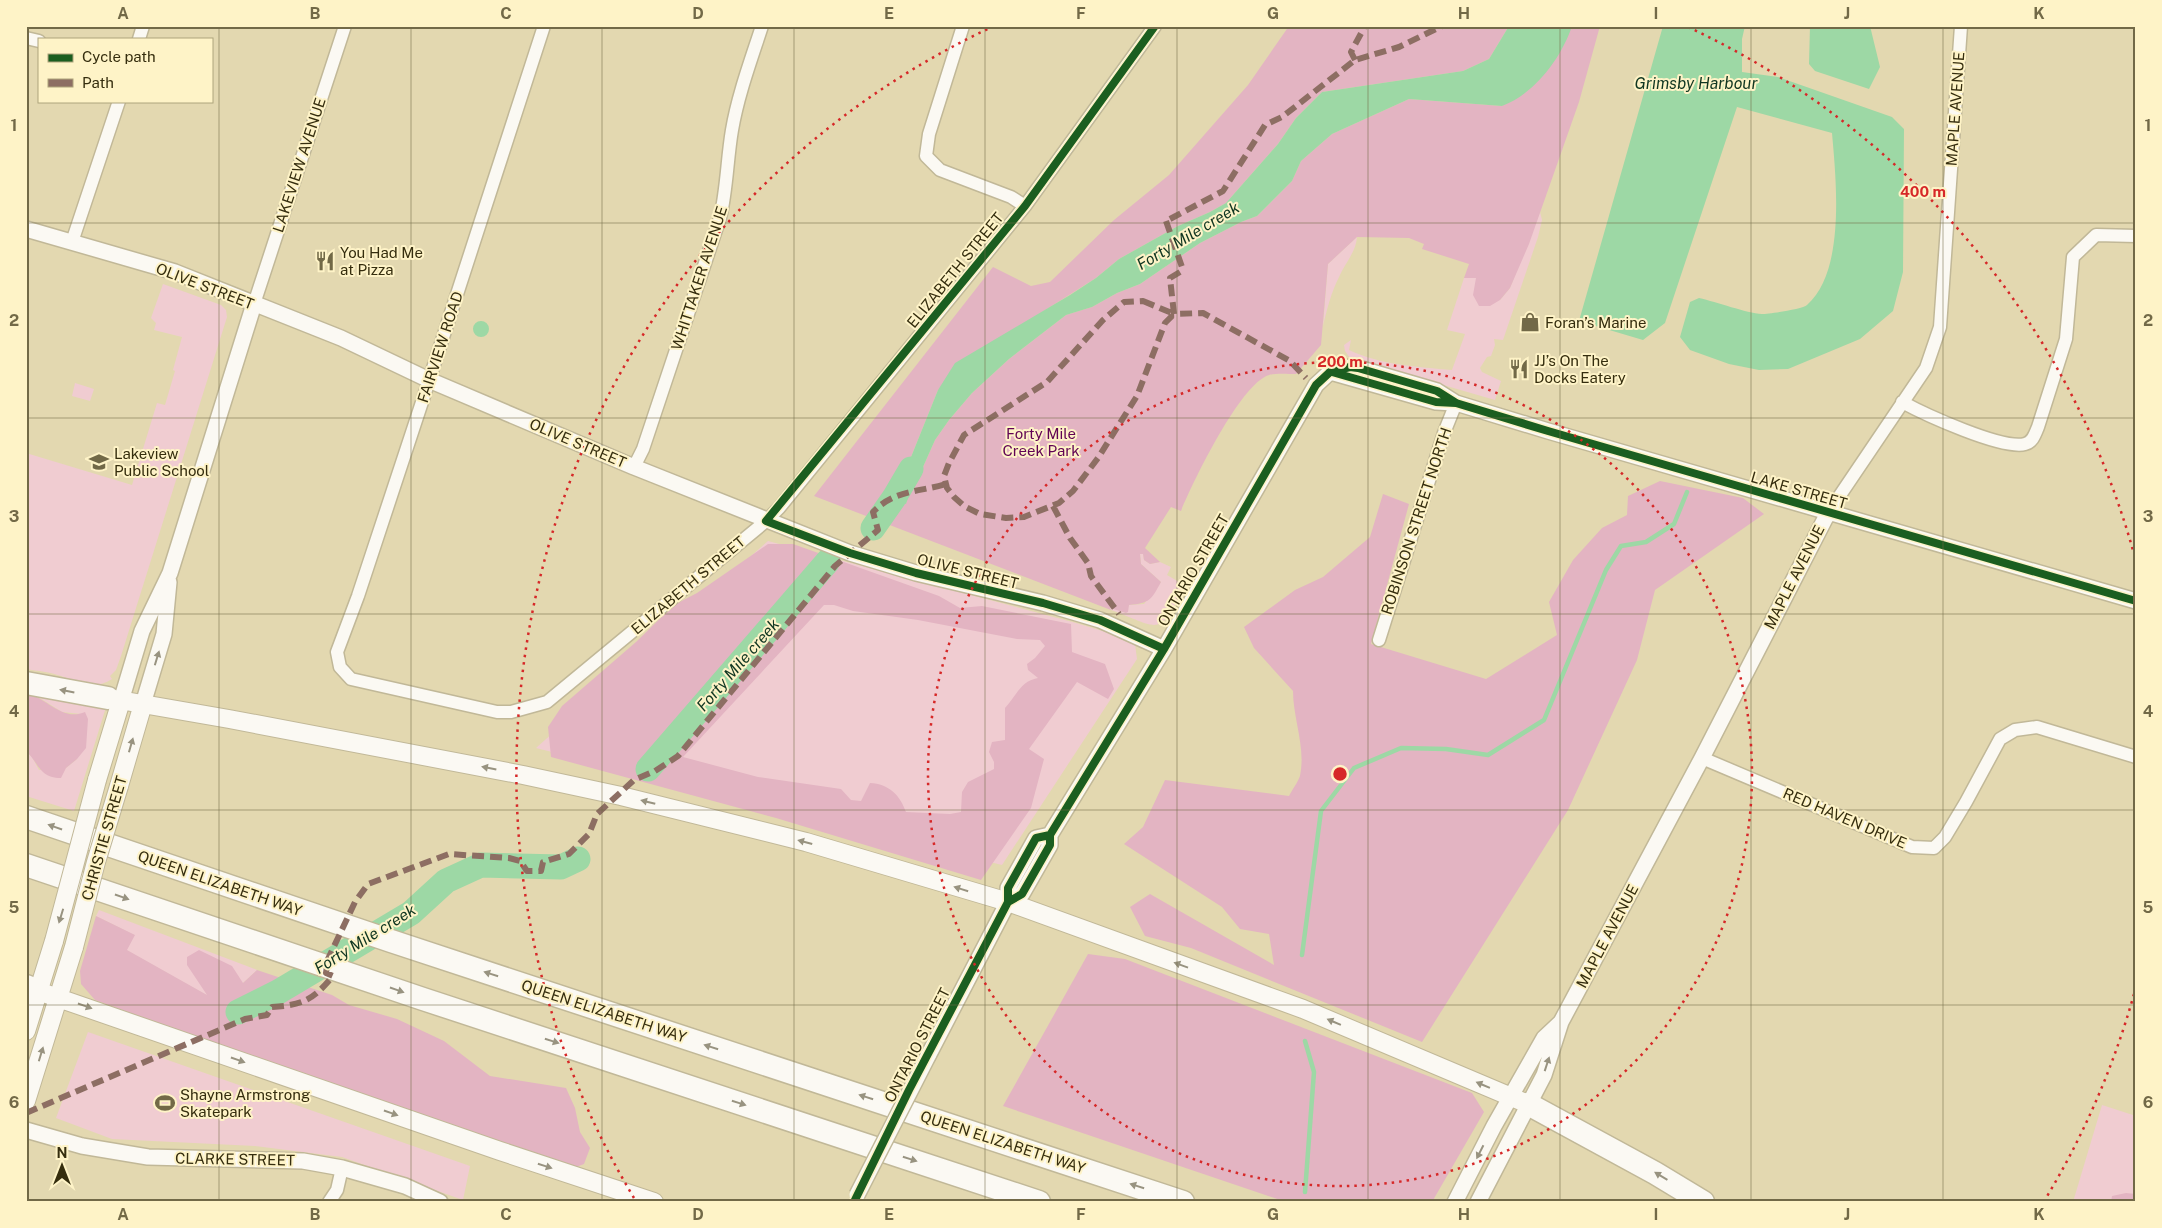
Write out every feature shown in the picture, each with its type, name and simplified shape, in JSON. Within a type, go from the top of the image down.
[{"type":"highway","points":[[26,683],[115,699]]},
{"type":"highway","name":"QUEEN ELIZABETH WAY","points":[[26,817],[391,941],[1183,1202]]},
{"type":"highway","points":[[26,865],[1039,1202]]},
{"type":"highway","points":[[1519,1100],[1655,1173],[1703,1202]]},
{"type":"main road","points":[[115,699],[514,773],[621,796],[806,842],[1008,902],[1303,1009],[1519,1100]]},
{"type":"main road","name":"CHRISTIE STREET","points":[[26,1101],[41,992],[97,780],[115,699]]},
{"type":"main road","name":"CHRISTIE STREET","points":[[26,1031],[41,992],[74,947],[96,862],[143,704]]},
{"type":"main road","points":[[41,992],[500,1151],[654,1202]]},
{"type":"street","points":[[139,38],[143,26]]},
{"type":"street","name":"LAKEVIEW AVENUE","points":[[254,304],[345,26]]},
{"type":"street","name":"FAIRVIEW ROAD","points":[[340,667],[337,652],[361,587],[544,26]]},
{"type":"street","name":"WHITTAKER AVENUE","points":[[634,467],[643,449],[720,218],[725,198],[732,131],[737,104],[762,26]]},
{"type":"street","points":[[963,26],[929,134],[926,156],[940,170],[1011,197],[1025,206]]},
{"type":"street","name":"ELIZABETH STREET","points":[[340,667],[351,679],[497,712],[511,712],[547,702],[766,521],[1025,206],[1155,26]]},
{"type":"street","name":"MAPLE AVENUE","points":[[1456,1198],[1519,1100],[1544,1075],[1561,1022],[1702,758],[1828,513],[1926,368],[1940,327],[1961,26]]},
{"type":"street","points":[[26,38],[38,42]]},
{"type":"street","points":[[72,242],[119,102]]},
{"type":"street","name":"OLIVE STREET","points":[[26,229],[175,272],[341,338],[429,380],[634,467],[766,521],[868,559],[916,573],[1043,603],[1100,620],[1164,648]]},
{"type":"street","points":[[1902,402],[1937,420],[2002,442],[2025,444],[2033,439],[2066,339],[2073,257],[2096,235],[2136,236]]},
{"type":"street","name":"CHRISTIE STREET","points":[[115,699],[142,631],[170,573],[254,304]]},
{"type":"street","name":"LAKE STREET","points":[[1330,372],[1436,402],[1456,403],[1828,513],[2136,601]]},
{"type":"street","name":"ONTARIO STREET","points":[[854,1202],[1008,902],[1022,894],[1050,845],[1050,835],[1164,648],[1316,386],[1330,372]]},
{"type":"street","name":"ROBINSON STREET NORTH","points":[[1378,640],[1444,433],[1456,403]]},
{"type":"street","name":"CHRISTIE STREET","points":[[143,704],[164,634],[170,573]]},
{"type":"street","name":"RED HAVEN DRIVE","points":[[1702,758],[1912,847],[1934,848],[1945,837],[2000,739],[2015,730],[2037,727],[2136,757]]},
{"type":"street","name":"MAPLE AVENUE","points":[[1478,1202],[1519,1100]]},
{"type":"street","name":"CLARKE STREET","points":[[26,1130],[82,1146],[148,1157],[303,1161],[342,1168],[405,1186],[440,1202]]},
{"type":"street","points":[[328,1202],[337,1190],[342,1168]]},
{"type":"shaded area","points":[[1540,212],[1542,220],[1538,237],[1503,340],[1494,339],[1495,345],[1491,356],[1487,357],[1480,368],[1482,372],[1501,381],[1495,400],[1350,358],[1345,351],[1344,345],[1351,340],[1349,350],[1374,359],[1426,368],[1452,370],[1465,334],[1447,330],[1464,278],[1476,277],[1500,300],[1510,288]]},
{"type":"shaded area","points":[[1357,237],[1352,253],[1334,289],[1323,326],[1328,264]]},
{"type":"shaded area","points":[[163,284],[221,305],[226,310],[227,317],[121,656],[116,670],[110,676],[112,679],[105,683],[93,685],[26,669],[26,453],[132,485],[157,403],[165,405],[182,337],[154,330],[156,323],[151,318]]},
{"type":"shaded area","points":[[75,383],[94,389],[90,401],[72,396]]},
{"type":"shaded area","points":[[768,541],[1076,623],[1109,633],[1135,644],[1137,659],[1002,865],[536,748]]},
{"type":"shaded area","points":[[1143,553],[1144,560],[1150,564],[1160,562],[1171,567],[1167,575],[1186,586],[1169,614],[1157,625],[1140,622],[1111,610],[1109,607],[1126,613],[1129,605],[1144,604],[1161,582],[1141,564],[1140,554]]},
{"type":"shaded area","points":[[35,695],[106,707],[74,811],[26,796],[26,751],[32,757],[39,770],[66,768],[77,759],[81,714],[62,712]]},
{"type":"shaded area","points":[[99,910],[257,970],[243,983],[208,996],[126,950],[134,935],[96,916]]},
{"type":"shaded area","points":[[88,1032],[470,1166],[463,1200],[342,1157],[255,1146],[112,1139],[56,1118]]},
{"type":"shaded area","points":[[2102,1105],[2136,1116],[2136,1202],[2073,1202]]},
{"type":"green space","name":"Forty Mile Creek Park","points":[[1289,26],[1509,26],[1489,59],[1463,71],[1322,92],[1296,118],[1278,144],[1226,203],[1178,226],[1119,259],[1096,278],[1017,328],[938,390],[905,472],[885,493],[906,503],[912,485],[923,467],[935,440],[949,420],[972,393],[1009,359],[1066,315],[1092,307],[1117,293],[1140,284],[1200,243],[1257,216],[1292,181],[1301,161],[1332,134],[1409,99],[1502,106],[1554,61],[1572,26],[1600,26],[1579,102],[1529,244],[1510,288],[1500,300],[1490,306],[1479,306],[1473,295],[1476,278],[1464,278],[1469,264],[1422,249],[1424,244],[1409,238],[1357,237],[1328,264],[1321,345],[1296,374],[1269,375],[1257,382],[1245,396],[1206,458],[1181,511],[1171,507],[1145,548],[1160,562],[1150,564],[1144,560],[1143,554],[1140,554],[1141,564],[1161,582],[1149,600],[1129,605],[1128,612],[1126,613],[1110,608],[1111,610],[814,496],[993,267],[1031,286],[1050,282],[1114,220],[1169,175],[1248,85]]},
{"type":"green space","points":[[1660,481],[1743,498],[1764,514],[1655,590],[1637,660],[1568,810],[1422,1042],[1191,948],[1145,936],[1130,907],[1150,894],[1274,965],[1269,934],[1240,929],[1222,907],[1124,844],[1143,827],[1165,780],[1289,796],[1300,776],[1301,765],[1293,691],[1254,648],[1244,627],[1295,590],[1323,577],[1370,537],[1383,494],[1409,504],[1371,644],[1486,679],[1557,635],[1549,602],[1573,560],[1602,528],[1627,515],[1628,496]]},
{"type":"green space","points":[[768,544],[793,544],[939,596],[960,608],[982,606],[1071,624],[1072,652],[1105,664],[1114,689],[1108,699],[1077,682],[1029,749],[1044,759],[1031,808],[981,880],[776,818],[551,757],[548,727],[562,706],[636,642],[674,605],[697,593]],"holes":[[[824,605],[834,605],[853,611],[918,620],[1017,639],[1040,640],[1045,646],[1027,664],[1028,670],[1038,678],[1027,682],[1005,708],[1005,740],[992,742],[989,752],[994,762],[994,769],[968,782],[962,792],[961,812],[950,814],[906,812],[901,800],[893,791],[877,784],[870,783],[861,801],[851,800],[841,789],[758,777],[683,757]]]},
{"type":"green space","points":[[26,693],[69,714],[85,712],[88,719],[86,748],[66,768],[61,778],[44,773],[26,751]]},
{"type":"green space","points":[[96,916],[135,935],[127,950],[207,995],[187,965],[187,957],[199,950],[232,966],[243,983],[257,970],[332,995],[349,1005],[397,1019],[444,1041],[490,1076],[566,1088],[575,1108],[580,1132],[590,1148],[584,1164],[576,1167],[207,1041],[95,1000],[81,984],[80,971]]},
{"type":"green space","points":[[1088,954],[1125,959],[1472,1093],[1484,1112],[1432,1202],[1286,1202],[1003,1106]]},
{"type":"green space","points":[[2126,1193],[2136,1194],[2136,1202],[2111,1202],[2112,1196]]},
{"type":"water","points":[[1509,26],[1572,26],[1561,51],[1553,63],[1545,74],[1525,93],[1502,106],[1409,99],[1332,134],[1301,161],[1292,181],[1257,216],[1200,243],[1140,284],[1117,293],[1092,307],[1066,315],[1009,359],[972,393],[949,420],[935,440],[923,467],[912,485],[906,504],[885,493],[888,485],[905,472],[938,390],[955,363],[1070,295],[1096,278],[1119,259],[1178,226],[1226,203],[1278,144],[1296,118],[1322,92],[1463,71],[1489,59]]},
{"type":"water","name":"Grimsby Harbour","points":[[1663,26],[1745,26],[1742,39],[1742,72],[1778,77],[1892,117],[1904,129],[1903,272],[1893,311],[1860,339],[1788,369],[1759,370],[1729,364],[1690,350],[1680,337],[1690,302],[1699,298],[1748,312],[1762,314],[1793,310],[1807,305],[1819,290],[1828,270],[1836,224],[1832,133],[1737,107],[1665,323],[1643,340],[1579,321]]},
{"type":"water","points":[[1810,26],[1870,26],[1880,67],[1869,89],[1815,71],[1809,64]]},
{"type":"water","points":[[481,321],[487,323],[489,329],[487,335],[481,337],[475,335],[473,329],[475,323]]},
{"type":"waterway","name":"Forty Mile creek","points":[[873,528],[911,469]]},
{"type":"waterway","points":[[1302,955],[1321,811],[1354,768],[1401,748],[1446,749],[1488,755],[1544,720],[1606,570],[1621,546],[1646,542],[1674,524],[1687,492]]},
{"type":"waterway","name":"Forty Mile creek","points":[[648,769],[828,561]]},
{"type":"waterway","name":"Forty Mile creek","points":[[238,1012],[278,992],[411,913],[446,881],[481,865],[561,867],[578,859]]},
{"type":"waterway","points":[[1305,1041],[1314,1072],[1305,1192]]},
{"type":"marked path","points":[[1355,60],[1351,52],[1365,26]]},
{"type":"marked path","points":[[1170,219],[1223,191],[1265,125],[1282,117],[1355,60],[1399,47],[1442,26]]},
{"type":"marked path","points":[[1166,221],[1183,270]]},
{"type":"marked path","points":[[1180,272],[1170,278],[1174,314],[1203,313],[1290,361],[1306,378]]},
{"type":"marked path","points":[[1143,301],[1174,314],[1165,323],[1137,396],[1098,458],[1073,491],[1059,503],[1024,517],[1006,518],[980,514],[964,506],[954,497],[947,488],[944,476],[964,435],[1047,382],[1103,320],[1124,302],[1143,301]]},
{"type":"marked path","points":[[26,1113],[245,1019],[267,1015],[272,1007],[300,1003],[313,996],[333,976],[326,973],[328,959],[355,902],[368,884],[449,854],[509,858],[520,861],[527,871],[541,871],[543,862],[569,854],[589,834],[597,814],[634,780],[655,771],[678,756],[835,566],[878,530],[873,512],[889,499],[946,484]]},
{"type":"marked path","points":[[1053,506],[1070,538],[1088,563],[1091,576],[1119,614]]},
{"type":"cycle path","points":[[1155,26],[1025,206],[766,521],[850,553],[916,573],[1043,603],[1100,620],[1164,649]]},
{"type":"cycle path","points":[[1330,372],[1350,367],[1358,368],[1437,391],[1456,403],[1548,431],[2136,601]]},
{"type":"cycle path","points":[[1008,902],[1022,894],[1050,845],[1050,835],[1164,649],[1316,385],[1330,372]]},
{"type":"cycle path","points":[[1332,372],[1436,402],[1456,403]]},
{"type":"cycle path","points":[[854,1202],[909,1090],[1008,902],[1008,888],[1036,838],[1050,835]]},
{"type":"place","name":"You Had Me at Pizza","points":[[325,261]]},
{"type":"place","name":"Foran’s Marine","points":[[1530,322]]},
{"type":"place","name":"JJ’s On The Docks Eatery","points":[[1519,369]]},
{"type":"place","name":"Lakeview Public School","points":[[99,462]]},
{"type":"place","name":"Shayne Armstrong Skatepark","points":[[165,1103]]}]
